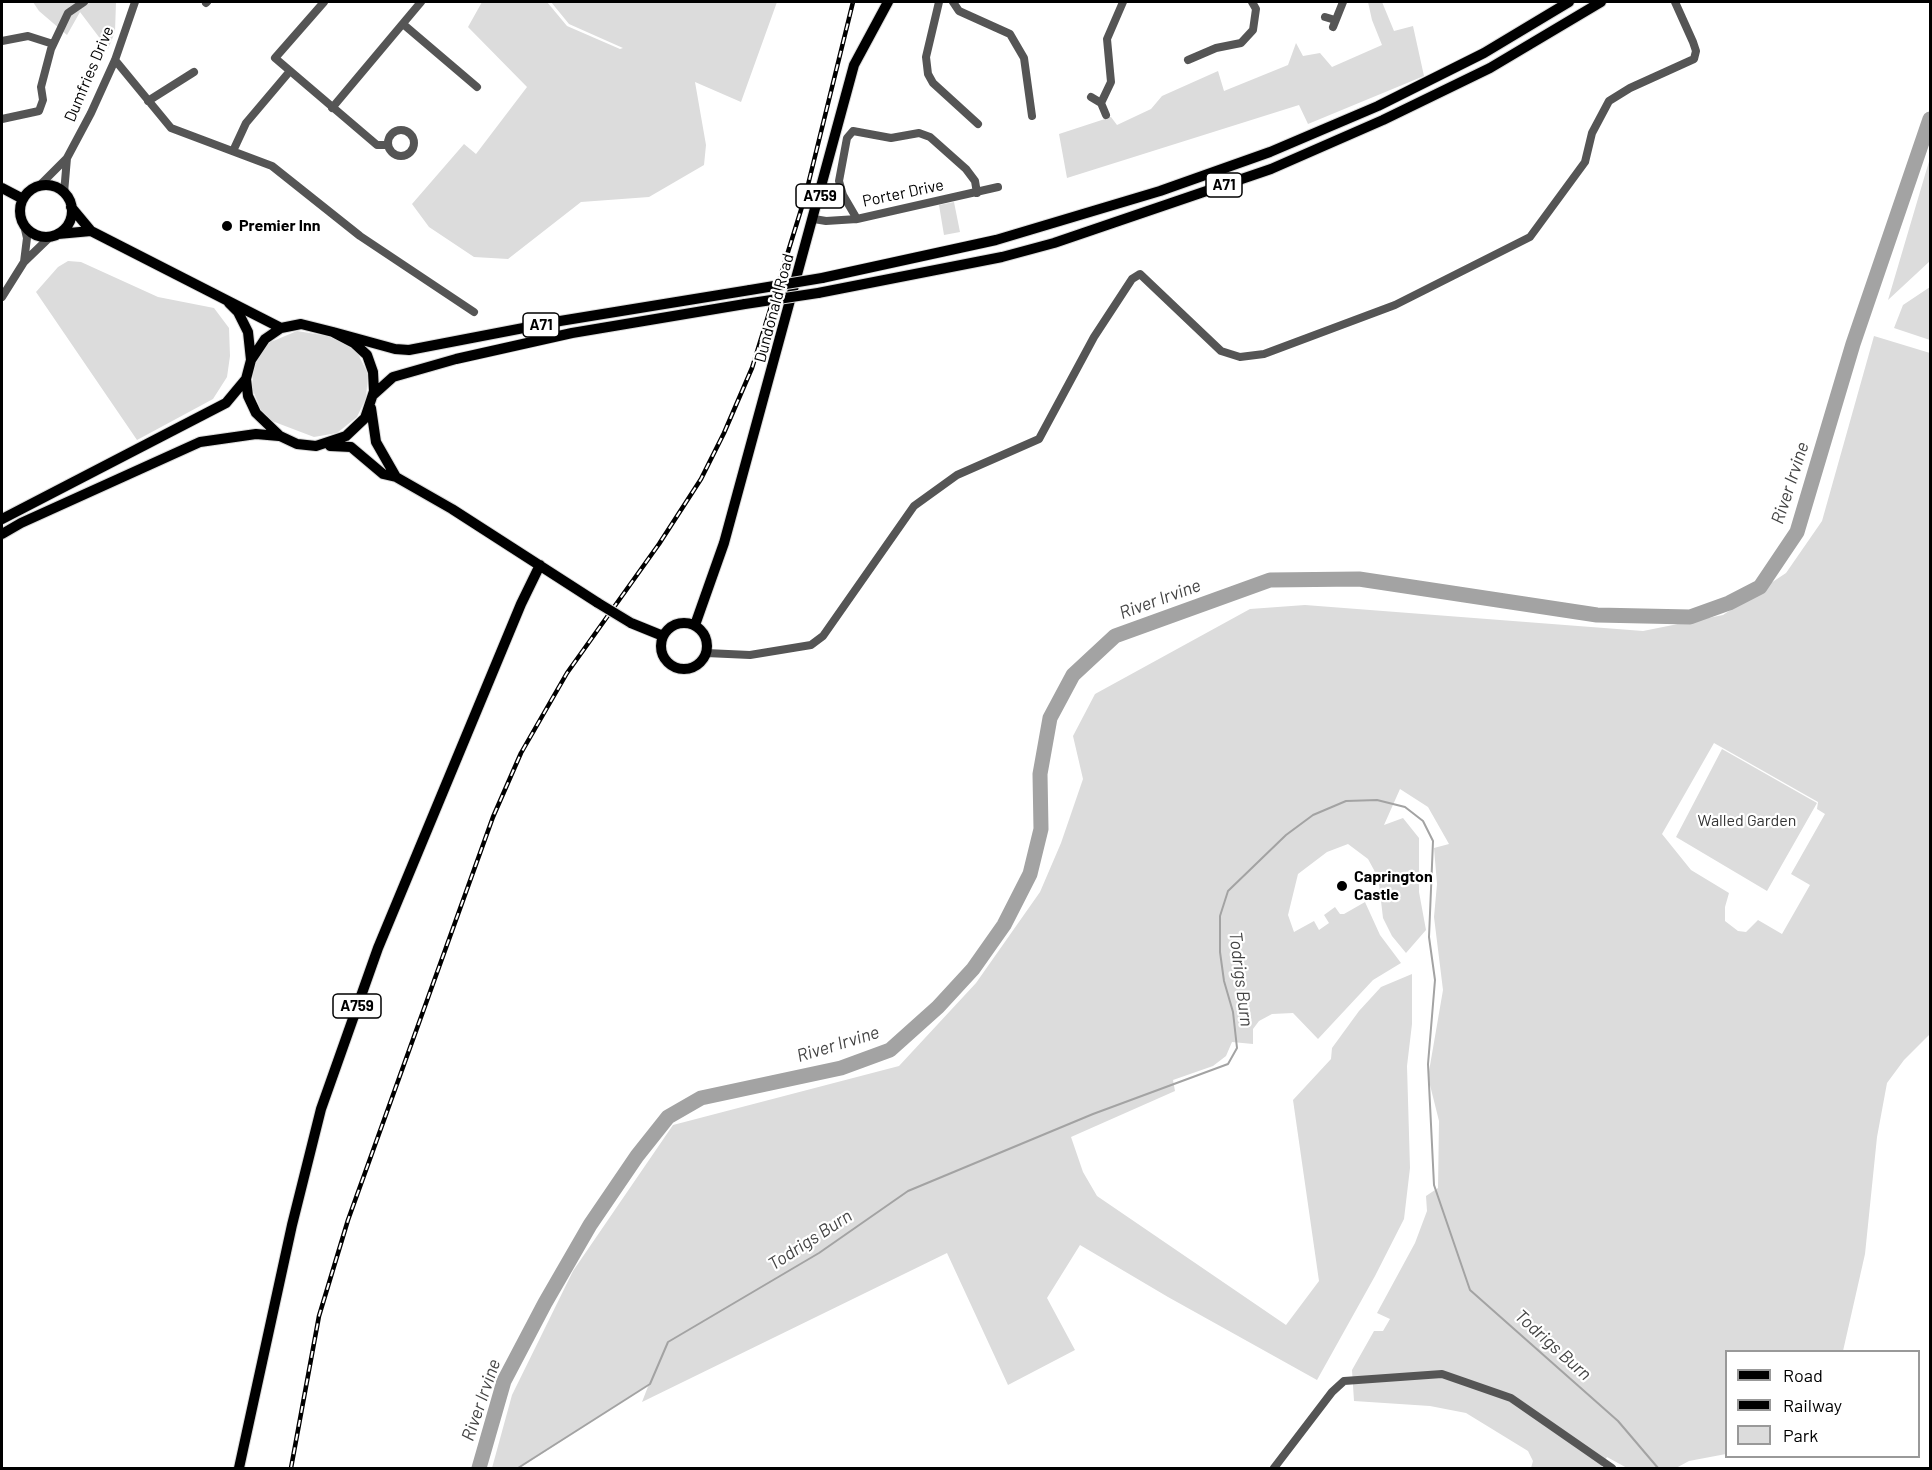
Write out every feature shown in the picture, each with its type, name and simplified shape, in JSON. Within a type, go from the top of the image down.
[{"type":"main road","name":"Dundonald Road","points":[[694,625],[724,543],[814,219],[854,65],[888,2]]},
{"type":"main road","name":"A71","points":[[333,332],[354,343],[367,355],[373,372],[372,400],[365,418],[351,432],[334,442],[320,445],[297,444],[280,436],[256,413],[248,396],[246,379],[251,360],[265,339],[281,328],[301,324],[333,332],[395,349],[409,350],[560,321],[822,278],[996,240],[1160,191],[1270,152],[1378,106],[1462,63],[1569,2]]},
{"type":"main road","name":"A71","points":[[372,400],[393,377],[456,359],[572,333],[818,293],[1002,257],[1054,243],[1271,169],[1383,120],[1490,68],[1601,2]]},
{"type":"main road","points":[[91,231],[36,235],[24,225],[20,207],[23,199],[39,186],[52,186],[64,193],[71,207],[91,231],[281,328]]},
{"type":"main road","points":[[2,188],[23,199]]},
{"type":"main road","points":[[55,235],[69,222],[71,207]]},
{"type":"main road","points":[[224,297],[238,312],[248,332],[251,360]]},
{"type":"main road","name":"A71","points":[[2,519],[226,403],[246,379]]},
{"type":"main road","points":[[372,400],[372,428],[376,442],[396,477]]},
{"type":"main road","name":"A71","points":[[2,534],[21,523],[200,442],[256,434],[280,436]]},
{"type":"main road","points":[[320,445],[351,447],[383,474],[396,477],[452,509],[631,623],[663,636]]},
{"type":"main road","name":"A759","points":[[239,1468],[292,1225],[321,1109],[378,948],[521,604],[540,565]]},
{"type":"main road","points":[[675,624],[694,625],[706,637],[706,653],[696,667],[678,669],[664,660],[661,650],[663,636],[675,624]]},
{"type":"street","points":[[2,119],[39,111],[42,104],[41,87],[45,67],[53,44],[68,13],[84,2]]},
{"type":"street","name":"Dumfries Drive","points":[[39,186],[68,158],[91,114],[115,60],[135,2]]},
{"type":"street","points":[[324,2],[275,58],[377,145],[388,145]]},
{"type":"street","points":[[333,108],[421,2]]},
{"type":"street","points":[[939,2],[926,57],[928,74],[933,83],[978,124]]},
{"type":"street","points":[[953,2],[959,11],[1010,34],[1024,58],[1032,116]]},
{"type":"street","points":[[1101,103],[1111,82],[1107,39],[1123,2]]},
{"type":"street","points":[[1188,60],[1216,48],[1241,43],[1253,30],[1256,9],[1252,2]]},
{"type":"street","points":[[1325,17],[1334,23],[1343,2]]},
{"type":"street","points":[[706,653],[750,656],[811,645],[823,636],[914,506],[957,475],[1039,440],[1094,337],[1132,279],[1140,274],[1221,351],[1240,357],[1264,354],[1395,305],[1530,237],[1585,162],[1592,132],[1610,101],[1630,88],[1694,58],[1696,51],[1693,42],[1675,2]]},
{"type":"street","points":[[402,24],[477,87]]},
{"type":"street","points":[[2,41],[28,36],[53,44]]},
{"type":"street","points":[[115,60],[171,128],[272,166],[360,236],[474,312]]},
{"type":"street","points":[[233,151],[246,123],[290,71]]},
{"type":"street","points":[[148,101],[194,72]]},
{"type":"street","points":[[1091,97],[1101,103],[1106,115]]},
{"type":"street","points":[[857,219],[843,195],[839,182],[847,138],[853,131],[891,138],[919,133],[930,136],[966,169],[975,181],[977,192]]},
{"type":"street","name":"Dumfries Drive","points":[[64,193],[68,158]]},
{"type":"street","name":"Porter Drive","points":[[814,219],[826,221],[857,219],[998,187]]},
{"type":"street","points":[[24,225],[27,238],[24,262]]},
{"type":"street","points":[[2,297],[24,262],[55,235]]},
{"type":"street","points":[[1274,1468],[1332,1392],[1344,1380],[1442,1374],[1511,1398],[1612,1468]]},
{"type":"green space","points":[[33,2],[116,2],[115,32],[108,49],[80,12],[67,35],[39,11]]},
{"type":"green space","points":[[482,2],[547,2],[567,26],[620,49],[623,48],[569,24],[551,2],[777,2],[741,102],[695,82],[706,145],[704,165],[649,197],[581,202],[508,259],[474,257],[429,227],[412,204],[464,144],[476,154],[527,87],[468,27]]},
{"type":"green space","points":[[1368,2],[1382,2],[1394,31],[1413,26],[1424,76],[1308,124],[1299,105],[1067,178],[1059,134],[1111,117],[1117,125],[1151,109],[1162,96],[1218,71],[1224,91],[1288,65],[1296,43],[1303,56],[1320,53],[1332,67],[1382,45]]},
{"type":"green space","points":[[1930,158],[1930,261],[1888,300]]},
{"type":"green space","points":[[954,202],[960,232],[944,235],[939,205]]},
{"type":"green space","points":[[68,261],[81,262],[158,297],[214,308],[229,328],[230,356],[227,377],[213,399],[137,440],[36,292],[58,267]]},
{"type":"green space","points":[[1930,287],[1930,340],[1894,328],[1903,305]]},
{"type":"green space","points":[[297,331],[328,336],[355,348],[368,374],[366,398],[357,417],[337,433],[314,437],[264,418],[252,388],[254,364],[266,344]]},
{"type":"green space","points":[[1874,336],[1930,353],[1930,1034],[1904,1060],[1887,1083],[1877,1137],[1865,1254],[1843,1350],[1725,1350],[1725,1454],[1689,1461],[1676,1468],[1627,1468],[1607,1457],[1601,1468],[1531,1468],[1533,1461],[1528,1451],[1466,1413],[1430,1406],[1354,1401],[1352,1370],[1374,1331],[1383,1331],[1390,1319],[1377,1313],[1415,1243],[1427,1211],[1426,1196],[1438,1188],[1439,1121],[1428,1077],[1443,990],[1434,917],[1437,884],[1434,848],[1449,844],[1428,807],[1400,789],[1384,825],[1403,818],[1419,838],[1419,892],[1426,930],[1406,953],[1392,936],[1383,918],[1379,884],[1374,870],[1368,859],[1348,844],[1327,852],[1298,874],[1288,915],[1294,932],[1314,921],[1319,930],[1329,923],[1324,915],[1335,907],[1340,914],[1344,914],[1365,902],[1380,935],[1401,963],[1373,980],[1318,1039],[1293,1013],[1272,1014],[1259,1021],[1253,1029],[1253,1044],[1232,1042],[1226,1056],[1213,1066],[1173,1080],[1175,1091],[1071,1137],[1083,1172],[1097,1196],[1286,1325],[1319,1281],[1293,1100],[1331,1059],[1332,1048],[1359,1011],[1381,987],[1412,974],[1412,1024],[1407,1066],[1410,1168],[1404,1219],[1317,1380],[1080,1245],[1047,1298],[1075,1350],[1008,1385],[947,1253],[642,1402],[649,1384],[520,1468],[492,1468],[512,1395],[573,1271],[673,1125],[899,1066],[976,983],[1040,892],[1061,843],[1083,779],[1073,736],[1095,694],[1250,609],[1305,605],[1643,631],[1723,615],[1786,573],[1822,521]],"holes":[[[1714,743],[1818,802],[1817,809],[1825,814],[1791,874],[1810,885],[1782,934],[1758,920],[1746,932],[1738,931],[1725,921],[1725,907],[1729,893],[1691,870],[1662,834]]]},
{"type":"green space","name":"Walled Garden","points":[[1722,749],[1817,803],[1767,891],[1676,837]]},
{"type":"waterway","name":"River Irvine","points":[[479,1468],[504,1381],[545,1303],[590,1225],[637,1156],[668,1117],[701,1098],[841,1068],[890,1050],[938,1007],[973,969],[1004,925],[1030,874],[1041,829],[1040,774],[1050,718],[1073,675],[1115,636],[1270,580],[1359,579],[1597,615],[1690,617],[1729,603],[1760,587],[1797,532],[1853,344],[1930,119]]},
{"type":"waterway","name":"Todrigs Burn","points":[[518,1468],[650,1384],[668,1342],[819,1253],[908,1191],[1093,1114],[1228,1064],[1237,1048],[1233,1012],[1224,981],[1220,952],[1220,916],[1228,891],[1286,835],[1313,815],[1346,801],[1377,800],[1405,807],[1423,821],[1433,841],[1429,937],[1435,980],[1428,1064],[1434,1185],[1470,1290],[1618,1421],[1658,1468]]},
{"type":"railway","points":[[291,1468],[319,1316],[348,1220],[493,817],[521,753],[567,673],[659,544],[701,479],[724,433],[752,368],[805,197],[853,2]]},
{"type":"place","name":"Premier Inn","points":[[227,226]]},
{"type":"place","name":"Caprington Castle","points":[[1342,886]]}]
